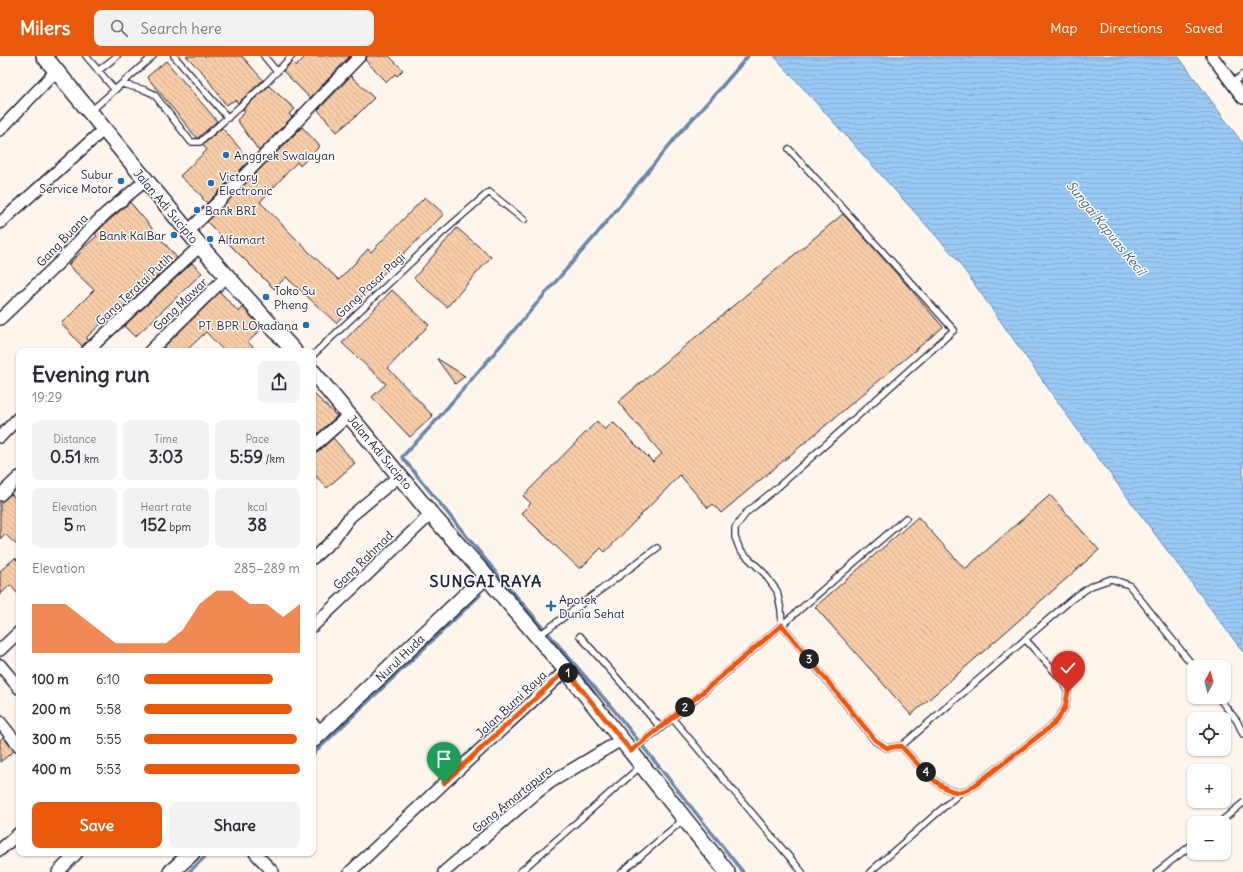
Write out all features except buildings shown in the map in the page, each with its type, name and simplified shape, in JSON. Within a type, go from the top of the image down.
[{"type":"main road","name":"Jalan Adi Sucipto","points":[[44,56],[103,130],[200,246],[291,348]]},
{"type":"main road","name":"Jalan Adi Sucipto","points":[[316,376],[431,514],[486,576],[629,746],[642,765],[727,872]]},
{"type":"main road","name":"Nurul Huda","points":[[316,732],[486,576]]},
{"type":"main road","points":[[172,872],[189,856]]},
{"type":"street","points":[[188,231],[237,184],[360,56]]},
{"type":"street","points":[[1212,56],[1243,98]]},
{"type":"street","points":[[0,130],[56,71]]},
{"type":"street","points":[[0,223],[103,130]]},
{"type":"street","name":"Gang Buana","points":[[0,319],[64,258],[95,224],[145,181]]},
{"type":"street","name":"Gang Teratai Putih","points":[[90,348],[200,246]]},
{"type":"street","name":"Gang Mawar","points":[[153,348],[227,276]]},
{"type":"street","points":[[316,444],[349,415]]},
{"type":"street","points":[[0,437],[16,421]]},
{"type":"street","points":[[316,555],[332,541],[350,517],[399,476]]},
{"type":"street","points":[[0,495],[16,480]]},
{"type":"street","name":"Gang Rahmad","points":[[316,623],[431,514]]},
{"type":"street","points":[[0,650],[16,635]]},
{"type":"street","points":[[0,665],[16,684]]},
{"type":"street","name":"Jalan Bumi Raya","points":[[350,872],[566,670]]},
{"type":"street","points":[[0,722],[16,742]]},
{"type":"street","name":"Gang Amartapura","points":[[444,872],[545,787],[566,772],[629,746]]},
{"type":"street","points":[[0,850],[16,836]]},
{"type":"street","points":[[58,872],[74,856]]},
{"type":"street","points":[[258,856],[273,872]]},
{"type":"lane","points":[[86,56],[115,90]]},
{"type":"lane","points":[[98,71],[117,56]]},
{"type":"lane","points":[[90,113],[153,56]]},
{"type":"lane","points":[[174,56],[228,118]]},
{"type":"lane","points":[[264,56],[277,72]]},
{"type":"lane","points":[[122,84],[154,94],[191,142],[200,142],[263,86],[292,56]]},
{"type":"lane","points":[[1232,84],[1243,74]]},
{"type":"lane","points":[[789,149],[954,330],[778,487],[746,513],[735,528],[735,537],[740,550],[764,573],[777,591],[782,625],[875,740],[887,748],[901,746],[1072,598],[1091,586],[1111,579],[1129,585],[1188,660]]},
{"type":"lane","name":"Gang Pasar Pagi","points":[[316,351],[488,192],[524,220]]},
{"type":"lane","points":[[629,746],[644,740],[661,728],[906,518]]},
{"type":"lane","points":[[541,634],[657,548]]},
{"type":"lane","points":[[580,636],[661,728]]},
{"type":"lane","points":[[870,872],[961,792],[979,782],[1054,724],[1065,708],[1068,692],[1062,680],[1025,639]]},
{"type":"lane","points":[[1223,704],[1236,721],[1243,734]]},
{"type":"lane","points":[[672,718],[802,872]]},
{"type":"lane","points":[[901,746],[932,778],[948,790],[961,792]]},
{"type":"lane","points":[[520,872],[642,765]]},
{"type":"lane","points":[[1229,816],[1243,803]]},
{"type":"lane","points":[[622,872],[685,819]]},
{"type":"lane","points":[[1157,872],[1187,848]]},
{"type":"water","name":"Sungai Kapuas Kecil","points":[[774,56],[1178,56],[1243,144],[1243,652],[1087,443],[955,257]]},
{"type":"waterway","points":[[743,872],[613,709],[499,576],[402,457],[434,423],[595,236],[676,137],[748,56]]},
{"type":"waterway","points":[[316,751],[480,595]]},
{"type":"waterway","points":[[189,872],[206,856]]},
{"type":"place","name":"Anggrek Swalayan","points":[[226,155]]},
{"type":"place","name":"Subur Service Motor","points":[[121,181]]},
{"type":"place","name":"Victory Electronic","points":[[211,183]]},
{"type":"place","name":"Bank BRI","points":[[197,210]]},
{"type":"place","name":"Bank KalBar","points":[[174,235]]},
{"type":"place","name":"Alfamart","points":[[210,239]]},
{"type":"place","name":"Toko Su Pheng","points":[[266,297]]},
{"type":"place","name":"PT. BPR LOkadana","points":[[306,325]]},
{"type":"place","name":"Apotek Dunia Sehat","points":[[551,606]]},
{"type":"district","name":"SUNGAI RAYA","points":[[486,581]]},
{"type":"route","points":[[444,783],[566,670],[631,751],[661,728],[782,625],[875,740],[887,748],[901,746],[932,778],[948,790],[961,792],[974,786],[1054,724],[1065,708],[1068,692]]}]
